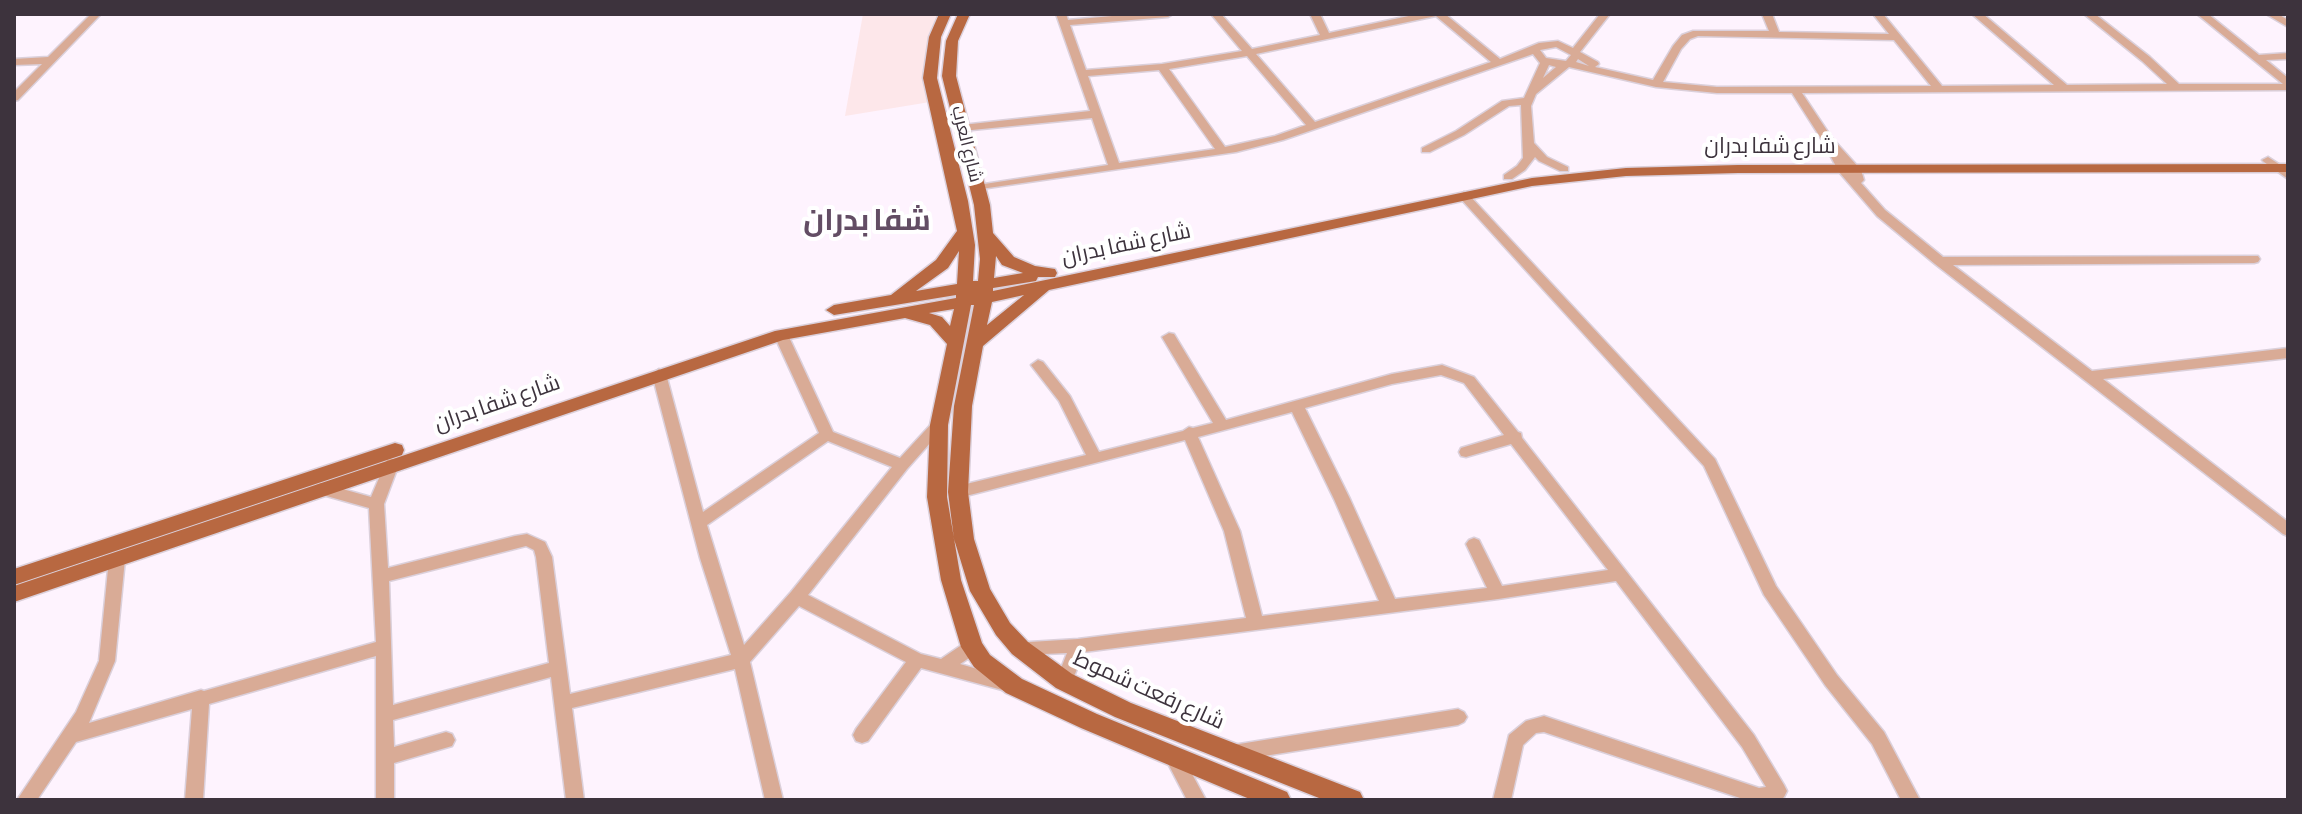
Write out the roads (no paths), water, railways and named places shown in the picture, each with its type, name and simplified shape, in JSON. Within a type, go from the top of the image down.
[{"type":"main road","name":"شارع العرب","points":[[945,14],[933,46],[930,78],[965,231],[975,292]]},
{"type":"main road","name":"شارع العرب","points":[[964,14],[952,41],[949,63],[951,87],[978,188],[987,236],[975,292]]},
{"type":"main road","name":"شارع شفا بدران","points":[[1049,279],[1508,177],[1564,169],[1695,160],[1845,165],[2282,166]]},
{"type":"main road","name":"شارع شفا بدران","points":[[14,594],[50,573],[789,321],[1049,279],[1545,180],[1626,172],[1845,165]]},
{"type":"main road","points":[[965,231],[942,264],[896,305],[936,321],[965,343],[1049,279],[1008,261],[987,236]]},
{"type":"main road","name":"شارع رفعت شموط","points":[[975,292],[965,343],[939,425],[937,474],[940,522],[954,593],[972,647],[982,661],[1014,686],[1277,800]]},
{"type":"main road","name":"شارع شفا بدران","points":[[14,577],[117,559],[659,374],[781,335],[896,305]]},
{"type":"main road","name":"شارع رفعت شموط","points":[[965,343],[958,492],[964,539],[980,591],[1003,629],[1020,648],[1064,681],[1123,710],[1352,800]]},
{"type":"street","points":[[14,98],[96,14]]},
{"type":"street","points":[[1115,168],[1062,18],[1168,14]]},
{"type":"street","points":[[1216,14],[1287,97],[1317,123]]},
{"type":"street","points":[[1315,14],[1326,36]]},
{"type":"street","points":[[1081,74],[1162,67],[1248,53],[1391,18],[1432,14]]},
{"type":"street","points":[[1439,14],[1498,62]]},
{"type":"street","points":[[1767,14],[1775,33]]},
{"type":"street","points":[[1878,14],[1939,89]]},
{"type":"street","points":[[1977,14],[2064,88]]},
{"type":"street","points":[[2089,14],[2178,89]]},
{"type":"street","points":[[2202,14],[2288,85]]},
{"type":"street","points":[[2271,14],[2288,24]]},
{"type":"street","points":[[1508,177],[1526,163],[1531,146],[1525,112],[1541,57],[1539,46],[1558,44],[1602,17]]},
{"type":"street","points":[[1426,150],[1470,127],[1506,103],[1528,98],[1572,59],[1602,17]]},
{"type":"street","points":[[1656,84],[1677,48],[1692,34],[1896,37]]},
{"type":"street","points":[[1558,44],[1572,59]]},
{"type":"street","points":[[2257,58],[2288,56]]},
{"type":"street","points":[[978,188],[1223,152],[1279,138],[1498,62],[1541,57],[1572,59],[1656,84],[1708,90],[2178,89],[2288,85]]},
{"type":"street","points":[[14,62],[52,60]]},
{"type":"street","points":[[1162,67],[1223,152]]},
{"type":"street","points":[[1795,90],[1862,192],[1881,213],[2288,530]]},
{"type":"street","points":[[962,128],[1096,114]]},
{"type":"street","points":[[1531,146],[1543,159],[1564,169]]},
{"type":"street","points":[[1464,196],[1710,463],[1770,590],[1831,680],[1878,738],[1911,800]]},
{"type":"street","points":[[1939,261],[2254,259]]},
{"type":"street","points":[[781,335],[827,435],[902,465]]},
{"type":"street","points":[[1169,337],[1222,426]]},
{"type":"street","points":[[2092,376],[2288,353]]},
{"type":"street","points":[[1038,365],[1065,399],[1094,457]]},
{"type":"street","points":[[958,492],[1222,426],[1392,379],[1442,370],[1469,380],[1748,741],[1778,791],[1759,796],[1544,724],[1532,726],[1515,741],[1502,800]]},
{"type":"street","points":[[659,374],[741,660],[774,800]]},
{"type":"street","points":[[1296,405],[1389,605]]},
{"type":"street","points":[[563,703],[741,660],[797,597],[902,465],[939,425]]},
{"type":"street","points":[[1189,432],[1232,531],[1255,622]]},
{"type":"street","points":[[700,522],[827,435]]},
{"type":"street","points":[[1466,452],[1516,437]]},
{"type":"street","points":[[385,800],[383,576],[376,504],[392,464]]},
{"type":"street","points":[[321,489],[376,504]]},
{"type":"street","points":[[383,576],[515,542],[535,542],[544,557],[575,800]]},
{"type":"street","points":[[1474,544],[1498,593]]},
{"type":"street","points":[[26,800],[70,736],[96,691],[107,661],[117,559]]},
{"type":"street","points":[[1020,648],[1078,646],[1498,593],[1620,574]]},
{"type":"street","points":[[797,597],[917,660],[1014,686]]},
{"type":"street","points":[[1064,681],[1078,646]]},
{"type":"street","points":[[70,736],[384,647]]},
{"type":"street","points":[[941,668],[972,647]]},
{"type":"street","points":[[862,735],[917,660]]},
{"type":"street","points":[[384,715],[557,668]]},
{"type":"street","points":[[194,800],[201,697]]},
{"type":"street","points":[[1232,753],[1458,717]]},
{"type":"street","points":[[385,758],[446,740]]},
{"type":"street","points":[[1172,754],[1197,800]]},
{"type":"district","name":"شفا بدران","points":[[867,221]]}]
